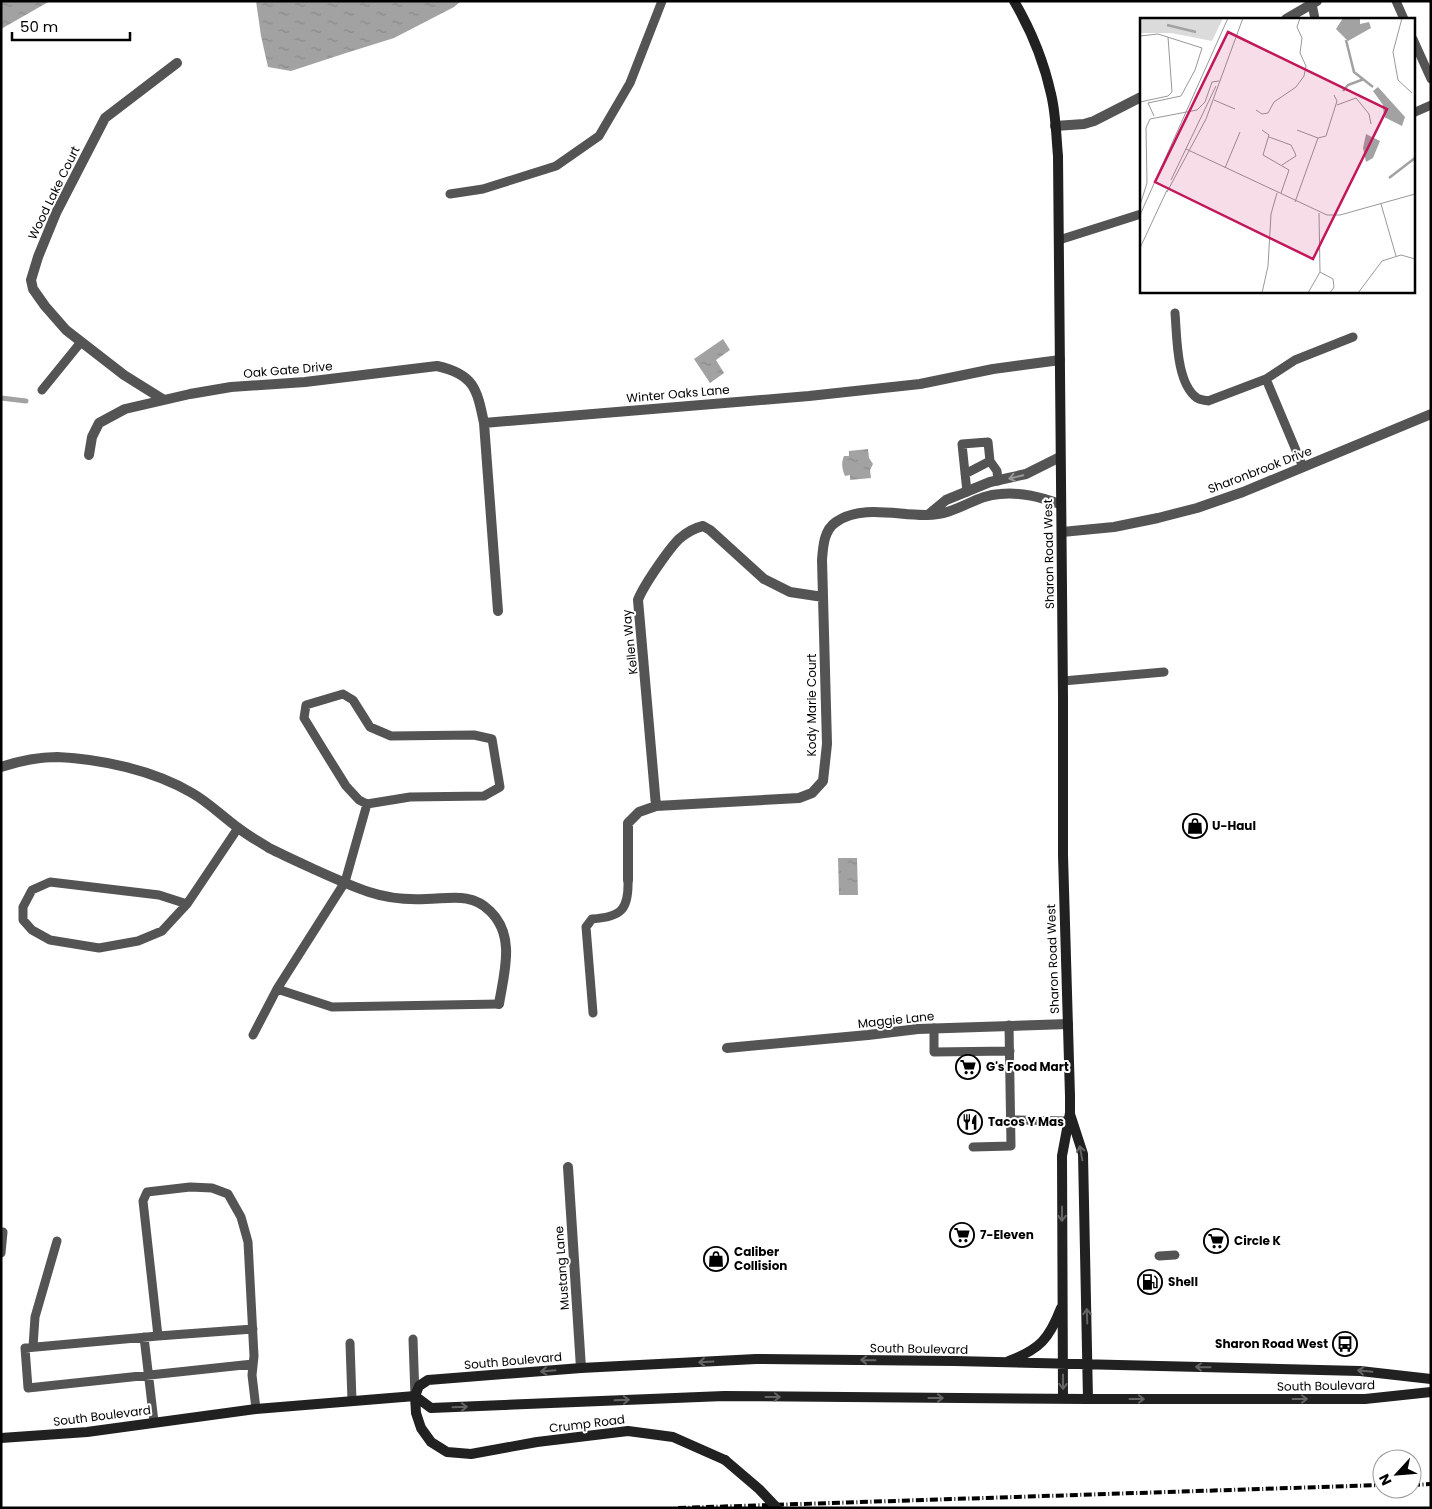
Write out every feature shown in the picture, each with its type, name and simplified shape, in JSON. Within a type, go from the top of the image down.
[{"type":"main road","name":"Sharon Road West","points":[[1014,1],[1030,30],[1044,65],[1052,96],[1058,156],[1063,854],[1069,1117],[1062,1156],[1063,1399]]},
{"type":"main road","name":"Sharon Road West","points":[[1069,1117],[1082,1154],[1088,1399]]},
{"type":"main road","points":[[1004,1362],[1035,1349],[1054,1326],[1063,1302]]},
{"type":"main road","name":"South Boulevard","points":[[415,1396],[419,1386],[428,1380],[581,1368],[756,1359],[1004,1362],[1360,1371],[1431,1379]]},
{"type":"main road","name":"South Boulevard","points":[[1,1438],[87,1432],[256,1409],[415,1396],[431,1408],[724,1396],[1365,1399],[1431,1392]]},
{"type":"main road","name":"Crump Road","points":[[415,1396],[416,1413],[421,1428],[431,1442],[446,1452],[471,1454],[537,1442],[628,1431],[674,1437],[725,1460],[759,1489],[777,1508]]},
{"type":"street","points":[[1288,18],[1315,3]]},
{"type":"street","name":"Wood Lake Court","points":[[164,400],[124,375],[66,330],[45,306],[33,288],[31,280],[56,213],[105,118],[177,63]]},
{"type":"street","points":[[1055,126],[1084,124],[1140,97]]},
{"type":"street","name":"Winter Oaks Lane","points":[[484,423],[809,396],[920,384],[993,369],[1060,360]]},
{"type":"street","name":"Oak Gate Drive","points":[[89,455],[92,437],[99,423],[124,409],[231,387],[305,382],[437,366],[454,370],[469,379],[478,395],[484,423]]},
{"type":"street","name":"Sharonbrook Drive","points":[[1062,532],[1114,527],[1173,514],[1244,492],[1431,414]]},
{"type":"street","points":[[484,423],[498,611]]},
{"type":"street","points":[[928,515],[946,500],[998,481],[1026,474],[1060,457]]},
{"type":"street","points":[[998,481],[1000,494]]},
{"type":"street","points":[[967,492],[971,503]]},
{"type":"street","name":"Kody Marie Court","points":[[628,880],[628,823],[639,812],[656,806],[799,798],[812,793],[823,781],[827,744],[822,560],[824,541],[828,530],[837,522],[864,513],[928,515],[947,513],[981,498],[1000,494],[1016,493],[1036,496],[1060,504]]},
{"type":"street","name":"Kellen Way","points":[[656,806],[638,600],[642,590],[679,540],[696,527],[703,526],[710,530],[764,579],[790,592],[823,597]]},
{"type":"street","points":[[1,767],[22,761],[56,757],[139,770],[166,780],[192,793],[238,828],[270,848],[370,893],[398,898],[426,899],[458,896],[473,900],[486,907],[500,923],[506,938],[506,962],[499,1004]]},
{"type":"street","name":"Maggie Lane","points":[[727,1048],[934,1028],[1068,1024]]},
{"type":"street","name":"Mustang Lane","points":[[568,1167],[581,1368]]},
{"type":"lane","points":[[450,194],[484,189],[556,166],[598,136],[630,83],[662,1]]},
{"type":"lane","points":[[1396,1],[1404,18]]},
{"type":"lane","points":[[1315,3],[1316,18]]},
{"type":"lane","points":[[1414,42],[1431,79]]},
{"type":"lane","points":[[1414,113],[1431,105]]},
{"type":"lane","points":[[1059,240],[1140,214]]},
{"type":"lane","points":[[1175,312],[1180,373],[1198,400],[1208,401],[1266,380],[1295,360],[1353,337]]},
{"type":"lane","points":[[42,390],[82,342]]},
{"type":"lane","points":[[1266,380],[1303,467]]},
{"type":"lane","points":[[967,492],[962,444],[988,442],[990,461],[997,471],[998,481]]},
{"type":"lane","points":[[965,474],[990,461]]},
{"type":"lane","points":[[1063,681],[1164,672]]},
{"type":"lane","points":[[343,694],[353,700],[370,727],[391,736],[474,735],[492,739],[500,787],[484,796],[410,797],[367,804],[359,800],[346,786],[323,749],[304,718],[306,705],[343,694]]},
{"type":"lane","points":[[253,1035],[277,989],[345,882],[367,804]]},
{"type":"lane","points":[[188,904],[159,895],[50,882],[32,890],[23,907],[23,920],[32,930],[50,940],[99,948],[138,941],[162,931],[188,904],[238,828]]},
{"type":"lane","points":[[593,1013],[586,927],[592,919],[608,918],[622,911],[629,897],[628,880]]},
{"type":"lane","points":[[277,989],[332,1007],[499,1004]]},
{"type":"lane","points":[[973,1147],[1011,1146],[1009,1025]]},
{"type":"lane","points":[[934,1028],[934,1052],[1010,1050]]},
{"type":"lane","points":[[1011,1120],[1069,1117]]},
{"type":"lane","points":[[158,1336],[143,1201],[147,1192],[190,1187],[212,1188],[228,1194],[241,1217],[248,1242],[253,1328],[252,1375],[256,1409]]},
{"type":"lane","points":[[1,1232],[3,1232],[1,1253]]},
{"type":"lane","points":[[33,1347],[35,1317],[56,1241]]},
{"type":"lane","points":[[1159,1256],[1175,1255]]},
{"type":"lane","points":[[253,1328],[25,1348],[28,1388],[253,1364]]},
{"type":"lane","points":[[144,1337],[154,1422]]},
{"type":"lane","points":[[413,1339],[415,1396]]},
{"type":"lane","points":[[350,1343],[352,1401]]},
{"type":"water","points":[[1,1],[50,1],[1,29]]},
{"type":"water","points":[[256,1],[461,1],[454,7],[394,38],[291,71],[268,67]]},
{"type":"water","points":[[723,339],[730,350],[716,360],[724,373],[710,383],[694,359]]},
{"type":"water","points":[[868,449],[869,458],[873,464],[870,470],[871,478],[850,480],[850,475],[845,476],[843,471],[844,456],[849,456],[849,451]]},
{"type":"water","points":[[838,858],[857,858],[858,895],[839,895]]},
{"type":"waterway","points":[[1,398],[26,401]]},
{"type":"railway","points":[[1422,1484],[1431,1484]]},
{"type":"railway","points":[[678,1508],[1372,1485]]},
{"type":"place","name":"U-Haul","points":[[1195,826]]},
{"type":"place","name":"G's Food Mart","points":[[968,1067]]},
{"type":"place","name":"Tacos Y Mas","points":[[970,1122]]},
{"type":"place","name":"7-Eleven","points":[[962,1235]]},
{"type":"place","name":"Circle K","points":[[1216,1241]]},
{"type":"place","name":"Caliber Collision","points":[[716,1259]]},
{"type":"place","name":"Shell","points":[[1150,1282]]},
{"type":"place","name":"Sharon Road West","points":[[1345,1344]]}]
